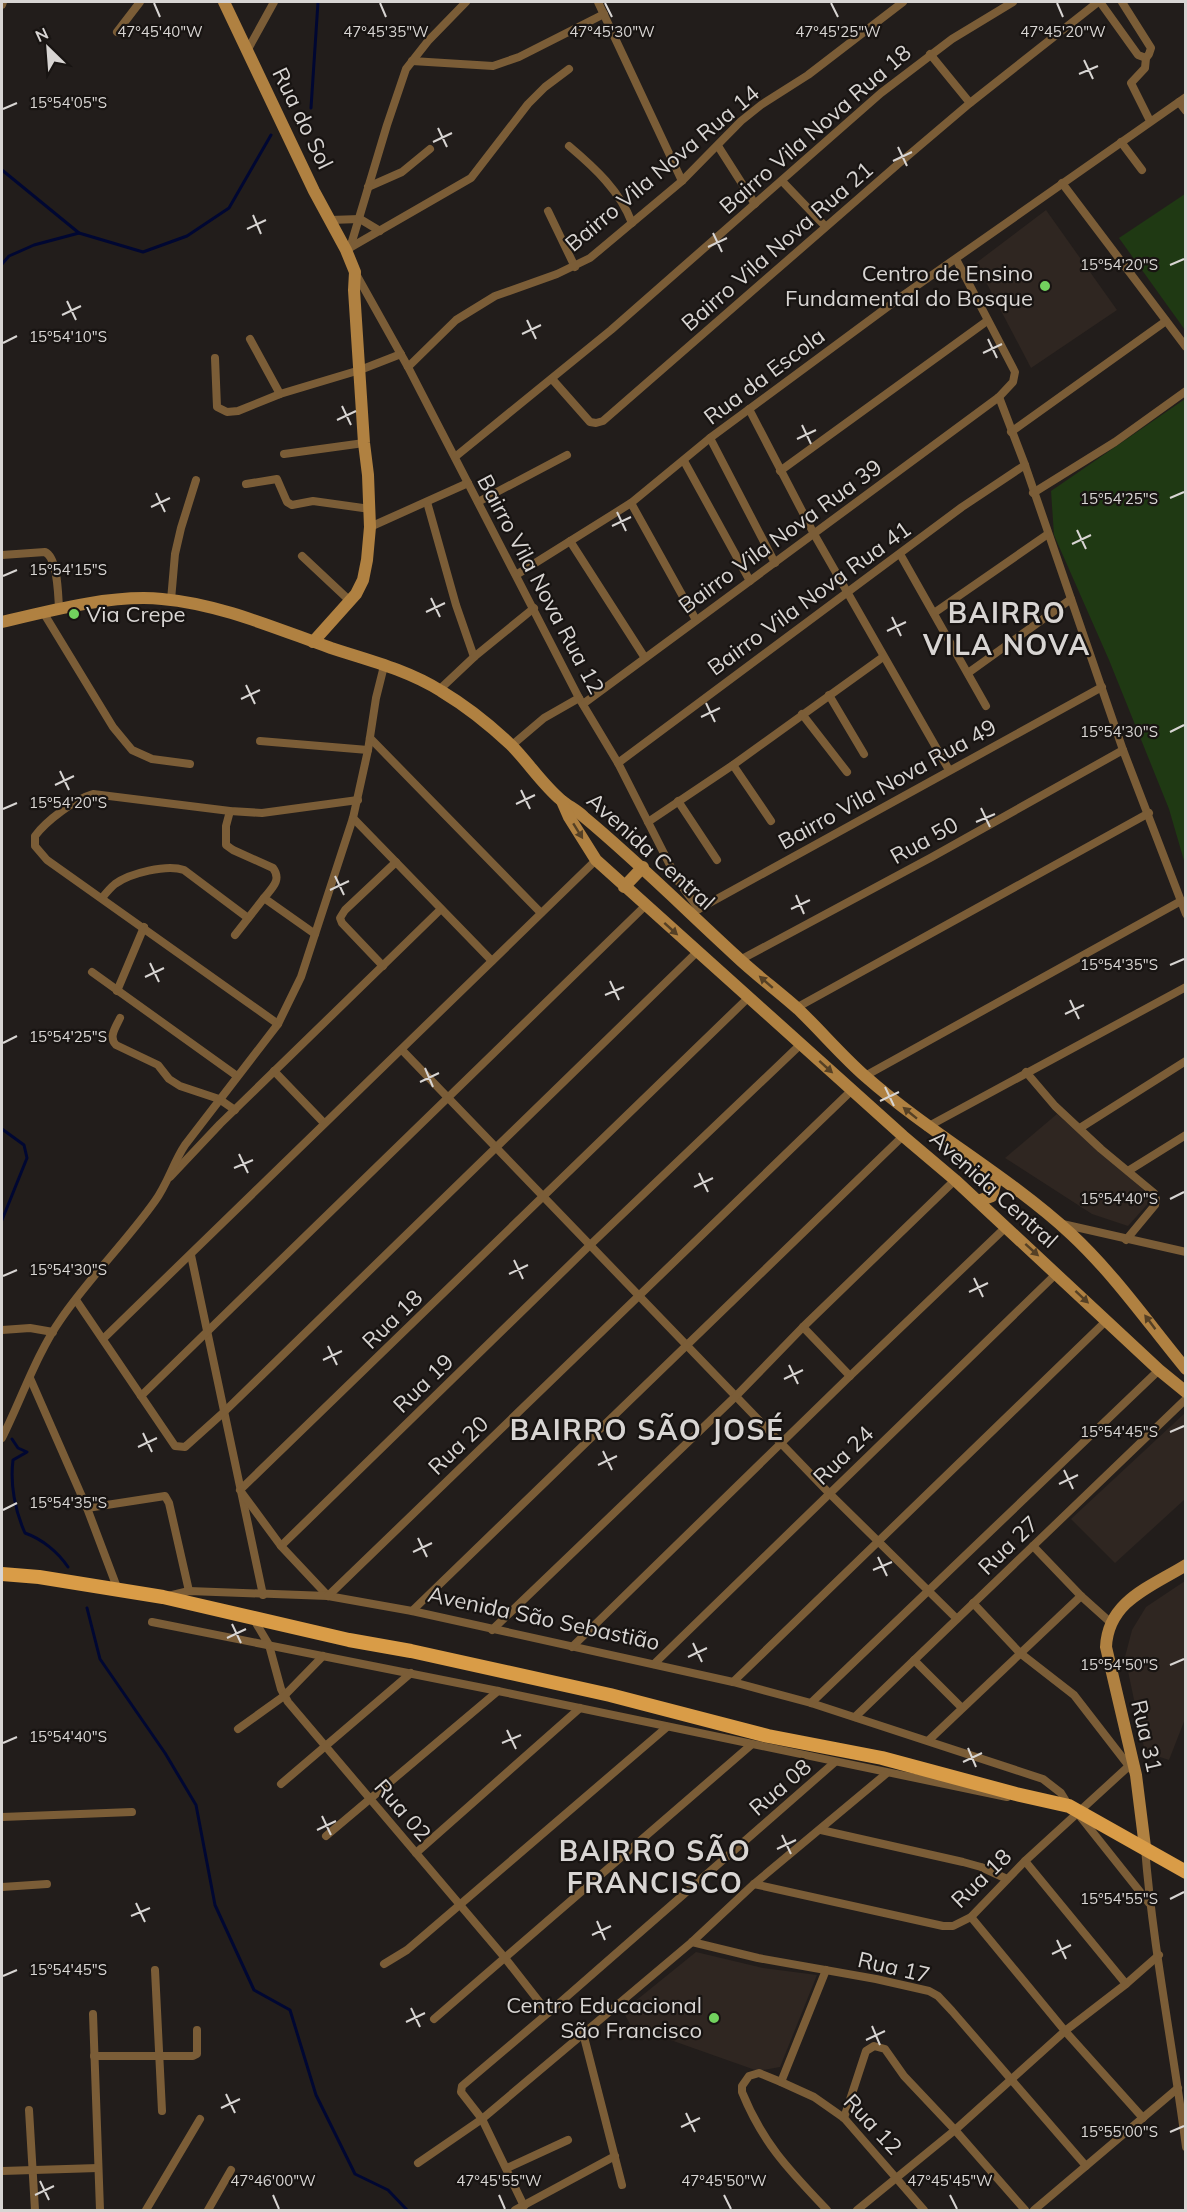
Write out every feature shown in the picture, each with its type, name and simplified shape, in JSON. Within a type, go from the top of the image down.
[{"type":"main road","name":"Avenida São Sebastião","points":[[2,1566],[32,1573],[39,1577]]},
{"type":"main road","name":"Avenida São Sebastião","points":[[2,1574],[39,1577],[163,1597],[349,1640],[411,1651],[610,1695],[768,1736],[882,1758],[1076,1810],[1145,1847],[1185,1872]]},
{"type":"street","points":[[117,32],[140,2]]},
{"type":"street","name":"Rua do Sol","points":[[224,2],[330,220],[348,249]]},
{"type":"street","points":[[247,51],[274,2]]},
{"type":"street","points":[[313,642],[350,601],[360,586],[365,573],[370,527],[354,290],[355,272],[348,249],[360,219],[402,80],[412,61],[428,41],[466,2]]},
{"type":"street","points":[[598,2],[682,181]]},
{"type":"street","name":"Bairro Vila Nova Rua 14","points":[[408,367],[456,320],[485,301],[511,288],[575,267],[590,258],[682,181],[748,116],[808,75],[903,2]]},
{"type":"street","name":"Bairro Vila Nova Rua 18","points":[[455,457],[552,379],[881,93],[930,54],[1013,2]]},
{"type":"street","points":[[1099,2],[1138,54],[1146,58]]},
{"type":"street","name":"Bairro Vila Nova Rua 21","points":[[552,379],[587,419],[596,423],[609,416],[825,226],[970,103],[1099,2]]},
{"type":"street","points":[[1122,2],[1150,46],[1145,68],[1131,83],[1150,121]]},
{"type":"street","points":[[412,61],[493,66],[519,57],[604,14]]},
{"type":"street","points":[[930,54],[970,103]]},
{"type":"street","points":[[348,249],[471,178],[528,104],[545,87],[569,69]]},
{"type":"street","points":[[1182,100],[1185,111]]},
{"type":"street","name":"Rua da Escola","points":[[516,575],[631,503],[710,438],[905,294],[1182,100]]},
{"type":"street","points":[[1121,142],[1142,170]]},
{"type":"street","points":[[569,146],[584,158],[619,195],[632,223]]},
{"type":"street","points":[[718,146],[754,204]]},
{"type":"street","points":[[368,187],[402,172],[430,149]]},
{"type":"street","points":[[782,181],[825,226]]},
{"type":"street","points":[[1062,183],[1185,347]]},
{"type":"street","points":[[548,211],[575,267]]},
{"type":"street","points":[[330,220],[360,219],[381,231]]},
{"type":"street","points":[[780,471],[987,321],[956,259]]},
{"type":"street","name":"Bairro Vila Nova Rua 12","points":[[355,272],[408,367],[581,701],[618,763],[694,911]]},
{"type":"street","name":"Bairro Vila Nova Rua 39","points":[[511,746],[544,718],[581,701],[645,658],[999,397],[1013,382],[1014,372],[987,321]]},
{"type":"street","points":[[1011,432],[1166,321]]},
{"type":"street","points":[[250,339],[280,394]]},
{"type":"street","points":[[215,358],[217,405],[222,411],[238,411],[280,394],[360,370],[401,354]]},
{"type":"street","points":[[1033,493],[1115,442],[1185,391]]},
{"type":"street","points":[[999,397],[1025,465],[1124,750],[1185,914]]},
{"type":"street","points":[[749,409],[814,534],[949,770]]},
{"type":"street","points":[[710,438],[775,563]]},
{"type":"street","points":[[285,454],[363,443]]},
{"type":"street","points":[[478,502],[567,455]]},
{"type":"street","points":[[684,461],[750,581]]},
{"type":"street","name":"Bairro Vila Nova Rua 41","points":[[618,763],[962,507],[1025,465]]},
{"type":"street","points":[[246,484],[276,479],[287,502],[296,505],[313,501],[370,509]]},
{"type":"street","points":[[171,600],[175,554],[196,480]]},
{"type":"street","points":[[370,527],[468,483]]},
{"type":"street","points":[[427,502],[456,605],[474,657]]},
{"type":"street","points":[[631,503],[696,620]]},
{"type":"street","points":[[934,613],[1048,534]]},
{"type":"street","points":[[570,541],[645,658]]},
{"type":"street","points":[[2,555],[45,552],[51,555],[59,608]]},
{"type":"street","points":[[900,554],[986,706]]},
{"type":"street","points":[[302,556],[350,601]]},
{"type":"street","points":[[2,622],[59,608],[158,598],[193,603],[231,614],[384,666],[439,690],[466,707],[511,746],[562,801]]},
{"type":"street","points":[[968,673],[1071,600]]},
{"type":"street","points":[[439,690],[474,657],[534,608]]},
{"type":"street","points":[[43,612],[113,727],[132,750],[152,759],[190,764]]},
{"type":"street","points":[[648,822],[734,765],[883,657]]},
{"type":"street","points":[[168,1180],[174,1161],[278,1024],[297,986],[358,800],[384,666]]},
{"type":"street","name":"Bairro Vila Nova Rua 49","points":[[694,911],[1102,687]]},
{"type":"street","points":[[829,695],[864,754]]},
{"type":"street","points":[[802,714],[847,772]]},
{"type":"street","points":[[370,738],[541,913]]},
{"type":"street","points":[[260,741],[369,750]]},
{"type":"street","name":"Rua 50","points":[[740,960],[912,868],[1124,750]]},
{"type":"street","points":[[734,765],[771,821]]},
{"type":"street","points":[[278,1024],[39,853],[34,846],[35,836],[81,798],[93,794],[262,813],[358,800]]},
{"type":"street","name":"Avenida Central","points":[[562,801],[569,817],[596,860],[624,887],[955,1180],[1185,1392]]},
{"type":"street","name":"Avenida Central","points":[[562,801],[585,817],[694,911],[740,960],[796,1008],[865,1076],[927,1126],[1069,1232],[1117,1281],[1185,1369]]},
{"type":"street","points":[[678,801],[717,860]]},
{"type":"street","points":[[230,811],[226,826],[227,846],[268,865],[276,873],[275,883],[235,935]]},
{"type":"street","points":[[796,1008],[1149,813]]},
{"type":"street","points":[[353,818],[492,961]]},
{"type":"street","points":[[103,1339],[596,860]]},
{"type":"street","points":[[383,966],[347,929],[340,918],[345,910],[396,862]]},
{"type":"street","points":[[102,898],[113,885],[122,880],[176,867],[184,870],[248,918]]},
{"type":"street","points":[[624,887],[643,867]]},
{"type":"street","points":[[264,898],[315,934]]},
{"type":"street","points":[[865,1076],[1181,901]]},
{"type":"street","points":[[141,1396],[645,906]]},
{"type":"street","points":[[2,1438],[53,1332],[120,1247],[168,1180],[274,1071],[441,909]]},
{"type":"street","points":[[117,991],[144,927]]},
{"type":"street","points":[[76,1300],[163,1432],[175,1446],[185,1447],[224,1412],[696,952]]},
{"type":"street","points":[[92,972],[237,1076]]},
{"type":"street","points":[[927,1126],[1185,987]]},
{"type":"street","name":"Rua 18","points":[[240,1490],[749,997]]},
{"type":"street","points":[[120,1018],[112,1035],[112,1041],[116,1045],[158,1065],[169,1079],[180,1086],[219,1099],[236,1110]]},
{"type":"street","name":"Rua 19","points":[[281,1546],[589,1246],[801,1044]]},
{"type":"street","points":[[402,1050],[829,1493],[957,1619]]},
{"type":"street","points":[[1080,1128],[1185,1060]]},
{"type":"street","points":[[274,1071],[324,1123]]},
{"type":"street","points":[[1026,1072],[1055,1106],[1151,1189],[1156,1199],[1153,1208],[1126,1240]]},
{"type":"street","name":"Rua 20","points":[[328,1596],[852,1090]]},
{"type":"street","points":[[1128,1171],[1185,1135]]},
{"type":"street","points":[[412,1611],[903,1136]]},
{"type":"street","points":[[978,1201],[992,1196],[997,1177]]},
{"type":"street","points":[[492,1629],[737,1395],[803,1327],[955,1180]]},
{"type":"street","points":[[990,1212],[996,1197],[1012,1188]]},
{"type":"street","points":[[1058,1223],[1185,1253]]},
{"type":"street","points":[[572,1647],[1006,1227]]},
{"type":"street","points":[[1069,1232],[1095,1232]]},
{"type":"street","points":[[190,1255],[263,1595]]},
{"type":"street","name":"Rua 24","points":[[654,1664],[1057,1273]]},
{"type":"street","points":[[733,1682],[1107,1320]]},
{"type":"street","points":[[803,1327],[850,1376]]},
{"type":"street","points":[[2,1330],[30,1328],[53,1332]]},
{"type":"street","points":[[811,1703],[1159,1370]]},
{"type":"street","points":[[30,1378],[87,1508],[118,1590]]},
{"type":"street","name":"Rua 27","points":[[855,1717],[1185,1399]]},
{"type":"street","points":[[240,1490],[281,1546],[328,1596]]},
{"type":"street","points":[[87,1508],[158,1495],[165,1496],[169,1503],[189,1592]]},
{"type":"street","points":[[1033,1546],[1081,1596],[1110,1622],[1126,1602],[1185,1565]]},
{"type":"street","name":"Avenida São Sebastião","points":[[163,1597],[189,1592],[328,1596],[412,1611],[733,1682],[811,1703],[1043,1779],[1061,1793],[1076,1810]]},
{"type":"street","points":[[928,1740],[1081,1596]]},
{"type":"street","points":[[973,1604],[1020,1653],[1074,1695],[1133,1770]]},
{"type":"street","name":"Rua 02","points":[[252,1617],[269,1645],[284,1696],[505,1958],[548,2013]]},
{"type":"street","points":[[152,1622],[411,1673],[1000,1796],[1009,1797],[1016,1794]]},
{"type":"street","name":"Rua 31","points":[[1110,1622],[1106,1647],[1133,1770],[1145,1847]]},
{"type":"street","points":[[238,1729],[284,1696],[324,1656]]},
{"type":"street","points":[[914,1660],[962,1708]]},
{"type":"street","points":[[281,1784],[411,1673]]},
{"type":"street","points":[[326,1836],[498,1691]]},
{"type":"street","points":[[416,1852],[580,1708]]},
{"type":"street","points":[[384,1964],[407,1950],[667,1727]]},
{"type":"street","points":[[434,2019],[752,1744]]},
{"type":"street","name":"Rua 08","points":[[482,2119],[461,2092],[464,2083],[548,2013],[835,1762]]},
{"type":"street","name":"Rua 18","points":[[754,1884],[943,1926],[953,1926],[971,1917],[1076,1810],[1133,1770]]},
{"type":"street","points":[[418,2163],[482,2119],[692,1942],[754,1884],[887,1773]]},
{"type":"street","points":[[1076,1810],[1150,1904]]},
{"type":"street","points":[[2,1817],[132,1812]]},
{"type":"street","points":[[821,1830],[963,1862],[1007,1880]]},
{"type":"street","points":[[1145,1847],[1150,1904],[1181,2075],[1178,2088],[1185,2147]]},
{"type":"street","points":[[1025,1861],[1126,1984]]},
{"type":"street","points":[[1131,1879],[1147,1874]]},
{"type":"street","points":[[2,1887],[47,1884]]},
{"type":"street","points":[[971,1917],[1065,2031],[1143,2118]]},
{"type":"street","name":"Rua 17","points":[[692,1942],[758,1958],[876,1979],[934,1994],[952,2011],[1009,2080],[1086,2166]]},
{"type":"street","points":[[857,2211],[894,2178],[955,2130],[1065,2031],[1126,1984],[1159,1954]]},
{"type":"street","points":[[155,1970],[162,2111]]},
{"type":"street","points":[[781,2082],[826,1970]]},
{"type":"street","points":[[93,2014],[100,2211]]},
{"type":"street","points":[[94,2056],[193,2056],[197,2054],[197,2030]]},
{"type":"street","points":[[583,2033],[622,2185]]},
{"type":"street","points":[[844,2118],[863,2058],[870,2048],[878,2046],[885,2049],[904,2076],[955,2130],[1025,2211]]},
{"type":"street","name":"Rua 12","points":[[827,2211],[775,2154],[759,2127],[742,2092],[746,2079],[755,2073],[814,2097],[844,2118],[924,2211]]},
{"type":"street","points":[[1034,2211],[1178,2088]]},
{"type":"street","points":[[29,2110],[34,2211]]},
{"type":"street","points":[[146,2211],[200,2119]]},
{"type":"street","points":[[482,2119],[524,2206]]},
{"type":"street","points":[[507,2168],[568,2140]]},
{"type":"street","points":[[515,2211],[615,2156]]},
{"type":"street","points":[[2,2171],[98,2168]]},
{"type":"street","points":[[208,2211],[231,2170]]},
{"type":"shaded area","name":"Centro de Ensino Fundamental do Bosque","points":[[1046,210],[1117,310],[1031,368],[976,263]]},
{"type":"shaded area","points":[[1057,1114],[1153,1198],[1128,1226],[1092,1214],[1005,1158]]},
{"type":"shaded area","points":[[1185,1413],[1185,1499],[1115,1563],[1071,1519]]},
{"type":"shaded area","points":[[1185,1581],[1185,1719],[1169,1760],[1145,1752],[1125,1657],[1132,1630],[1146,1607]]},
{"type":"shaded area","name":"Centro Educacional São Francisco","points":[[696,1952],[763,1968],[817,1975],[780,2067],[758,2071],[631,2026],[623,2011]]},
{"type":"green space","points":[[1185,194],[1185,330],[1119,238]]},
{"type":"green space","points":[[1185,399],[1185,864],[1169,809],[1109,660],[1054,535],[1051,491]]},
{"type":"waterway","points":[[311,108],[318,2]]},
{"type":"waterway","points":[[2,264],[9,256],[34,245],[79,233],[143,252],[187,236],[229,208],[271,135]]},
{"type":"waterway","points":[[2,170],[79,233]]},
{"type":"waterway","points":[[2,1129],[24,1145],[27,1158],[2,1220]]},
{"type":"waterway","points":[[12,1439],[18,1448],[27,1452],[13,1460],[12,1469],[14,1497],[25,1533],[49,1547],[68,1567]]},
{"type":"waterway","points":[[87,1608],[100,1659],[165,1753],[196,1805],[215,1905],[254,1990],[290,2010],[316,2095],[355,2174],[388,2190],[407,2210]]},
{"type":"place","name":"Centro de Ensino Fundamental do Bosque","points":[[1045,286]]},
{"type":"place","name":"Via Crepe","points":[[74,614]]},
{"type":"place","name":"Centro Educacional São Francisco","points":[[714,2018]]},
{"type":"district","name":"BAIRRO VILA NOVA","points":[[1007,628]]},
{"type":"district","name":"BAIRRO SÃO JOSÉ","points":[[647,1429]]},
{"type":"district","name":"BAIRRO SÃO FRANCISCO","points":[[655,1866]]}]
